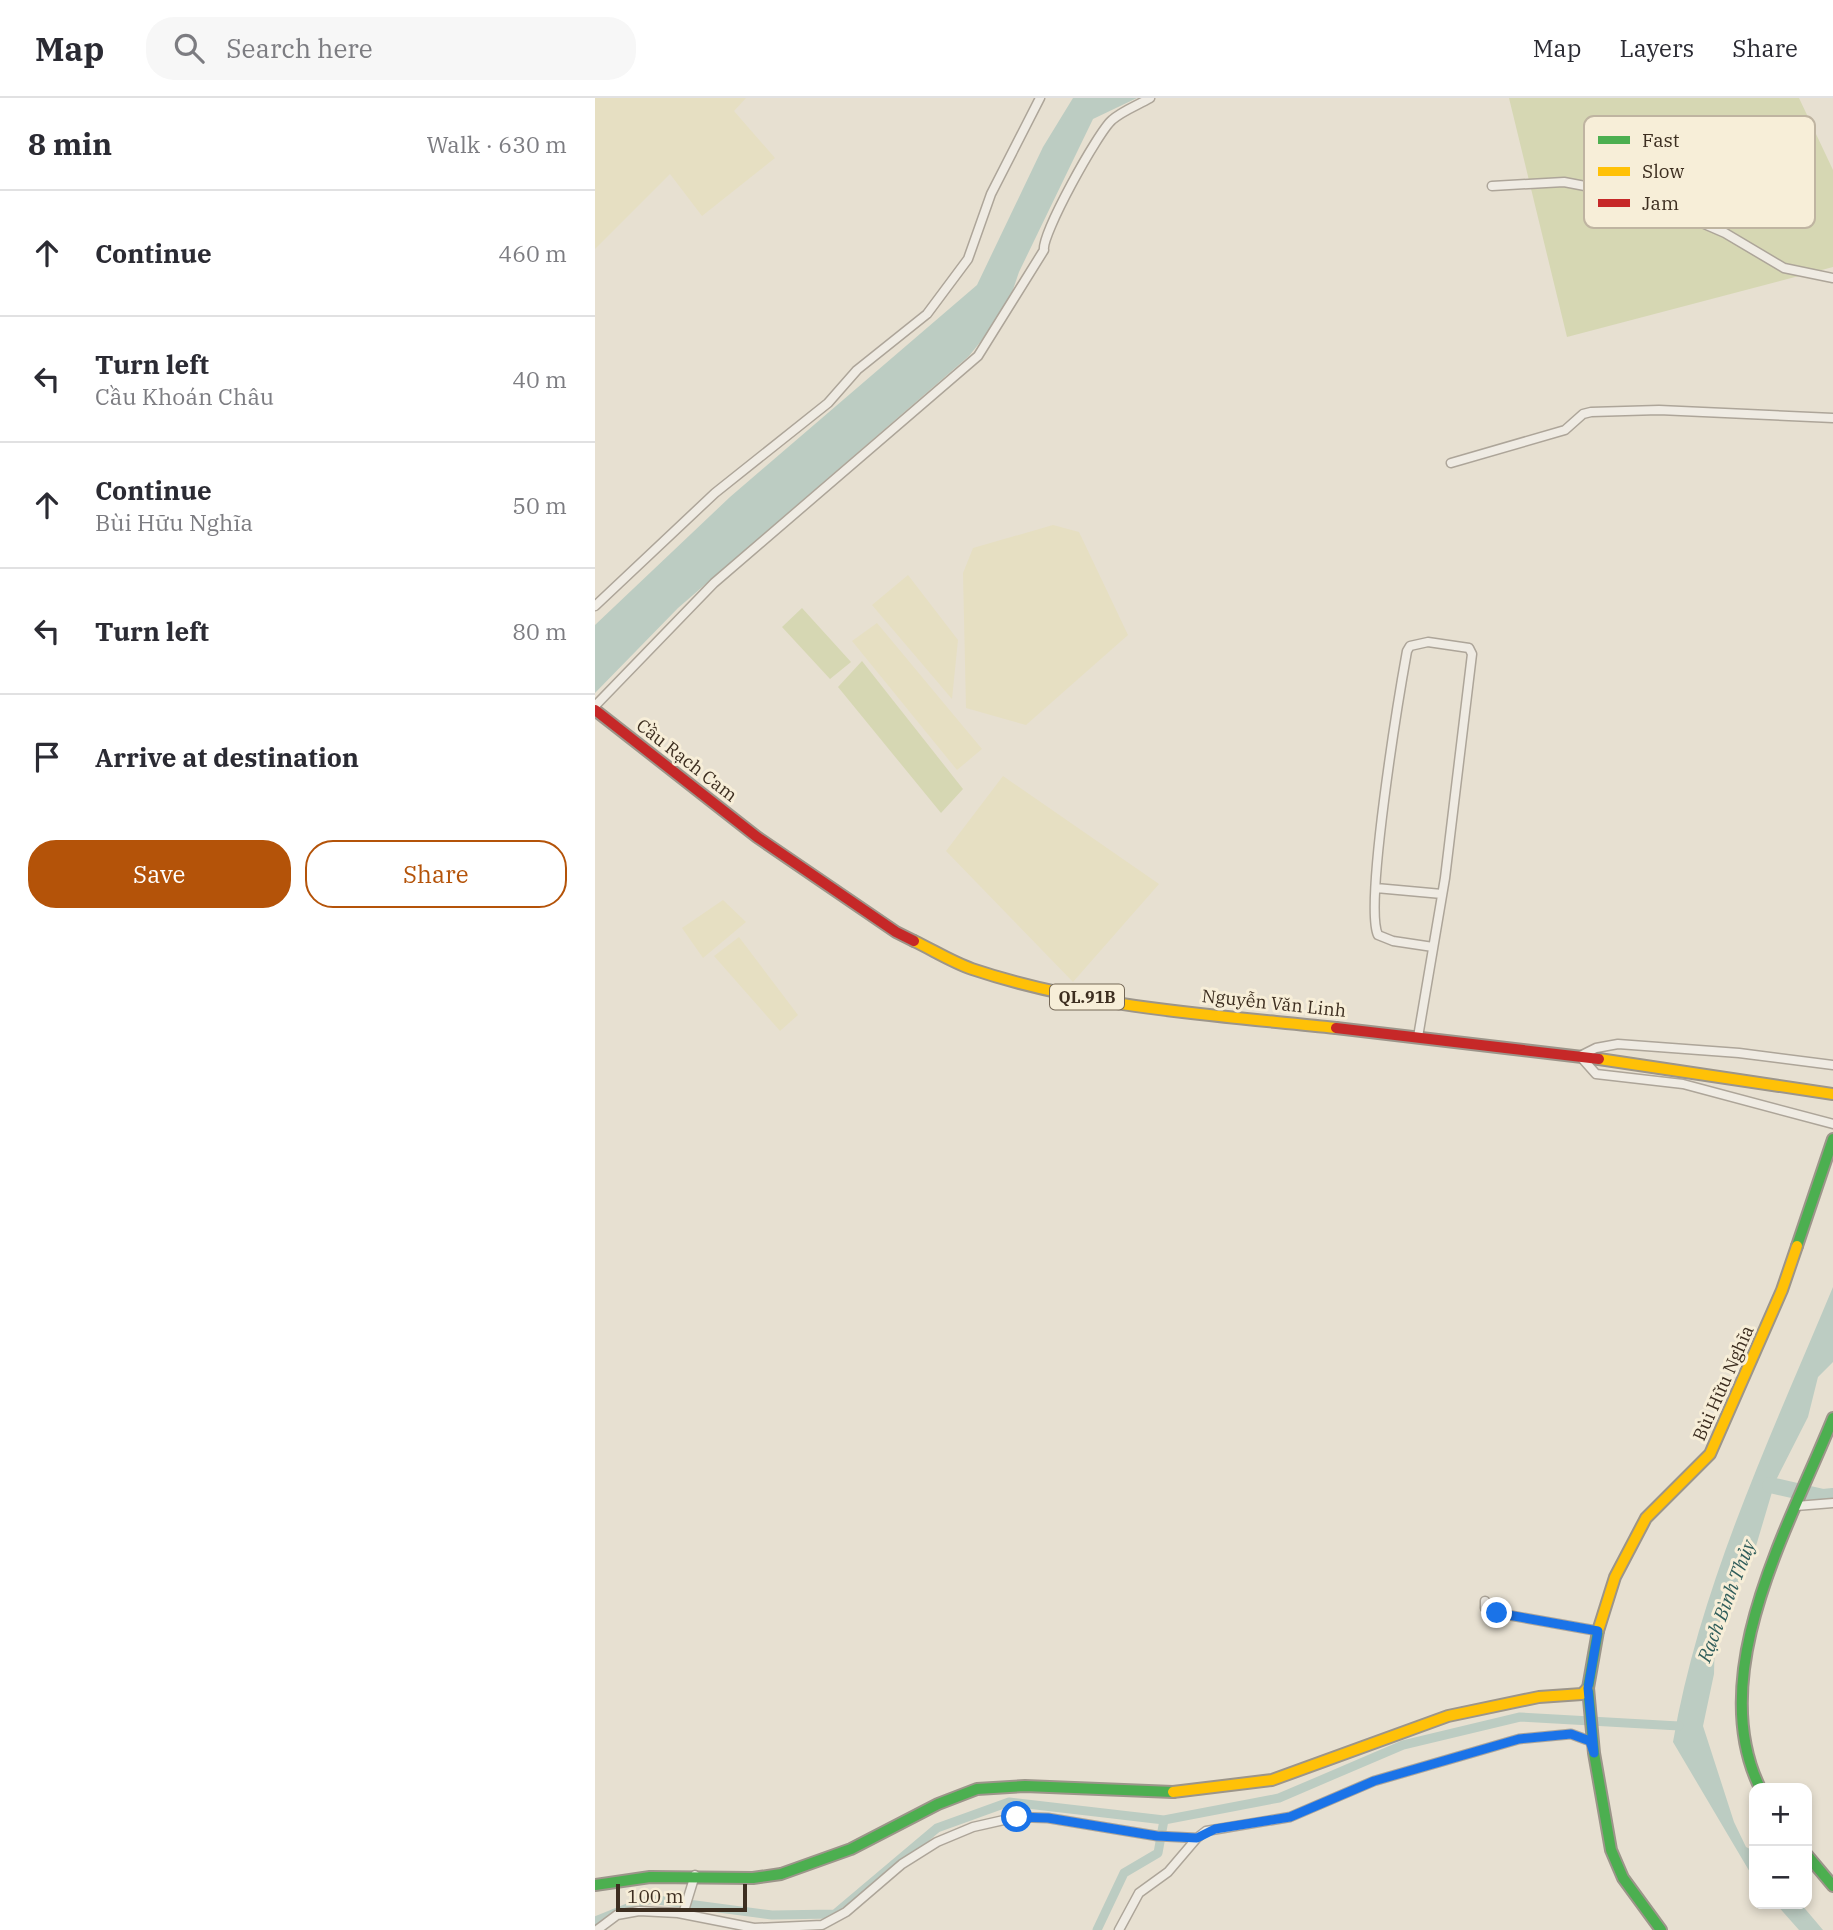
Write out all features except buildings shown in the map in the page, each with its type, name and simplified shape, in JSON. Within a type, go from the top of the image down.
[{"type":"main road","name":"Cầu Rạch Cam","points":[[595,708],[757,837]]},
{"type":"main road","name":"Nguyễn Văn Linh","points":[[757,837],[896,932],[969,968],[1047,991],[1154,1008],[1580,1055],[1829,1093]]},
{"type":"main road","name":"Bùi Hữu Nghĩa","points":[[1594,1753],[1589,1693],[1598,1631],[1615,1577],[1646,1518],[1710,1454],[1782,1290],[1833,1139]]},
{"type":"main road","points":[[1759,1783],[1742,1723],[1740,1698],[1749,1637],[1760,1598],[1833,1418]]},
{"type":"main road","points":[[595,1885],[631,1878],[753,1878],[793,1871],[874,1839],[938,1804],[977,1788],[1025,1786],[1174,1792],[1258,1783],[1304,1770],[1369,1743],[1448,1716],[1492,1705],[1589,1693]]},
{"type":"main road","points":[[1594,1753],[1611,1850],[1623,1878],[1661,1930]]},
{"type":"main road","points":[[1812,1861],[1833,1886]]},
{"type":"street","points":[[595,606],[722,487],[828,403],[857,370],[927,314],[968,258],[991,194],[1041,98]]},
{"type":"street","points":[[595,708],[713,583],[978,356],[1044,250],[1042,243],[1051,220],[1111,121],[1150,98]]},
{"type":"street","points":[[1492,186],[1564,183],[1584,186]]},
{"type":"street","points":[[1713,228],[1784,268],[1833,278]]},
{"type":"street","points":[[1451,463],[1565,430],[1583,414],[1591,412],[1659,410],[1833,418]]},
{"type":"street","points":[[1418,1037],[1442,894],[1472,654],[1469,648],[1428,642],[1410,646],[1407,651],[1373,922],[1378,935],[1393,941],[1433,947]]},
{"type":"street","points":[[1376,888],[1442,894]]},
{"type":"street","points":[[1833,1065],[1618,1044],[1596,1048],[1580,1055],[1596,1074],[1683,1084],[1833,1124]]},
{"type":"street","points":[[1797,1505],[1833,1503]]},
{"type":"street","points":[[1485,1601],[1485,1608],[1491,1612],[1598,1631]]},
{"type":"street","points":[[1119,1930],[1135,1898],[1174,1866],[1197,1838],[1215,1829],[1290,1817],[1374,1781],[1534,1736],[1578,1735],[1590,1741],[1594,1753]]},
{"type":"street","points":[[597,1930],[611,1918],[627,1912],[683,1914],[754,1928],[822,1926],[846,1912],[902,1864],[937,1842],[972,1827],[1017,1817],[1048,1818],[1159,1836],[1197,1838]]},
{"type":"street","points":[[683,1914],[694,1880]]},
{"type":"shaded area","points":[[595,98],[746,98],[734,111],[775,158],[702,216],[670,174],[595,249]]},
{"type":"shaded area","points":[[1053,525],[1079,532],[1128,635],[1026,725],[966,708],[963,573],[973,548]]},
{"type":"shaded area","points":[[908,575],[958,640],[952,699],[872,605]]},
{"type":"shaded area","points":[[877,623],[982,749],[957,770],[852,641]]},
{"type":"shaded area","points":[[1003,776],[1159,884],[1073,982],[946,851]]},
{"type":"shaded area","points":[[723,900],[746,922],[703,958],[682,928]]},
{"type":"shaded area","points":[[739,937],[798,1015],[780,1031],[714,956]]},
{"type":"green space","points":[[1509,98],[1799,98],[1808,116],[1584,116],[1584,228],[1815,228],[1815,132],[1833,170],[1833,267],[1567,337]]},
{"type":"green space","points":[[802,608],[851,662],[830,679],[782,627]]},
{"type":"green space","points":[[862,661],[963,789],[941,813],[838,687]]},
{"type":"water","points":[[1073,98],[1137,98],[1093,119],[1019,272],[1006,310],[969,356],[678,608],[595,693],[595,625],[730,497],[977,285],[1043,147]]},
{"type":"water","name":"Rạch Bình Thủy","points":[[1833,1287],[1833,1362],[1818,1377],[1808,1417],[1775,1482],[1756,1546],[1715,1632],[1714,1674],[1703,1726],[1734,1822],[1749,1848],[1749,1871],[1673,1742],[1685,1683],[1719,1567]]},
{"type":"water","points":[[1780,1909],[1805,1909],[1823,1930],[1799,1930]]},
{"type":"waterway","points":[[1770,1485],[1823,1497],[1833,1496]]},
{"type":"waterway","points":[[595,1921],[650,1899],[772,1915],[835,1914],[937,1828],[1009,1802],[1164,1820],[1279,1798],[1403,1745],[1520,1717],[1679,1726]]},
{"type":"waterway","points":[[1097,1930],[1124,1873],[1158,1853],[1164,1820]]},
{"type":"traffic: fast","points":[[1797,1246],[1833,1139]]},
{"type":"traffic: fast","points":[[1758,1783],[1745,1743],[1742,1697],[1747,1649],[1759,1600],[1776,1552],[1833,1418]]},
{"type":"traffic: fast","points":[[1598,1631],[1588,1688],[1594,1753],[1611,1850],[1623,1878],[1661,1930]]},
{"type":"traffic: fast","points":[[595,1885],[650,1877],[753,1878],[781,1874],[851,1849],[938,1804],[977,1789],[1025,1786],[1173,1792]]},
{"type":"traffic: fast","points":[[1812,1861],[1833,1886]]},
{"type":"traffic: slow","points":[[914,941],[972,969],[1061,993],[1198,1014],[1336,1028]]},
{"type":"traffic: slow","points":[[1599,1059],[1833,1094]]},
{"type":"traffic: slow","points":[[1598,1631],[1615,1577],[1646,1518],[1710,1454],[1782,1290],[1797,1246]]},
{"type":"traffic: slow","points":[[1173,1792],[1272,1780],[1448,1716],[1539,1697],[1582,1694],[1588,1688]]},
{"type":"traffic: jam","points":[[595,710],[757,837],[896,932],[914,941]]},
{"type":"traffic: jam","points":[[1336,1028],[1599,1059]]},
{"type":"route","points":[[1017,1817],[1048,1818],[1157,1836],[1197,1838],[1206,1831],[1290,1817],[1374,1781],[1519,1739],[1559,1734],[1578,1735],[1590,1741],[1594,1753],[1588,1688],[1598,1631],[1497,1613]]}]
